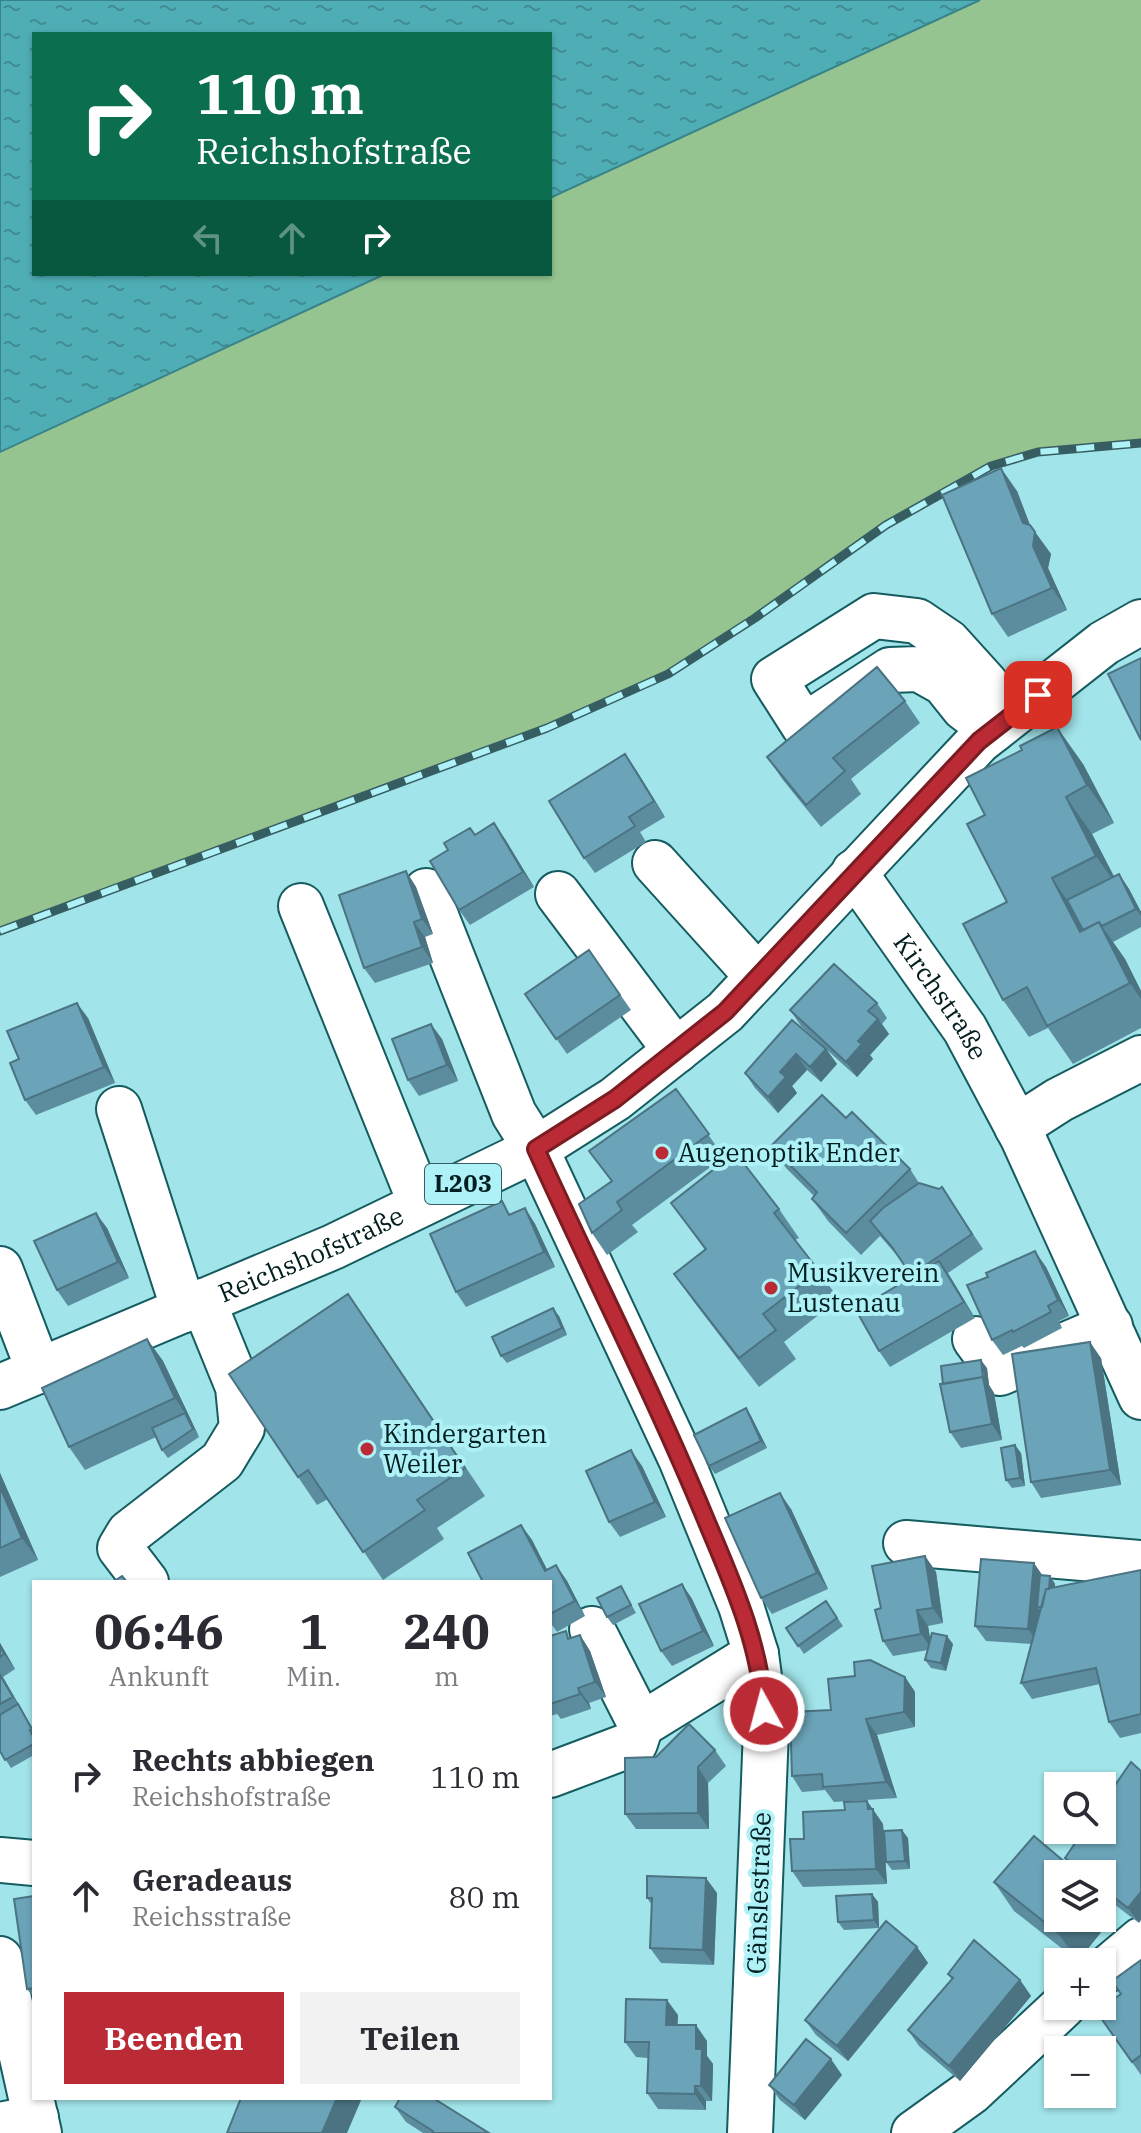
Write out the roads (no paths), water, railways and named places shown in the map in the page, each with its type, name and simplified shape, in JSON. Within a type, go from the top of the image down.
[{"type":"street","points":[[874,616],[917,621],[948,642],[986,684],[993,730],[964,708],[944,683],[919,669],[890,670],[804,726],[774,679],[874,616]]},
{"type":"street","name":"L203","points":[[854,872],[979,741],[1104,643],[1141,622]]},
{"type":"street","points":[[655,863],[758,977]]},
{"type":"street","name":"Reichshofstraße","points":[[20,1379],[333,1247],[536,1149],[615,1099],[725,1012],[854,872]]},
{"type":"street","name":"Kirchstraße","points":[[854,872],[965,1029],[1017,1127],[1141,1397]]},
{"type":"street","name":"Gänslestraße","points":[[426,891],[514,1114],[536,1149],[681,1459],[741,1606],[756,1654],[766,1730],[750,2133]]},
{"type":"street","points":[[558,894],[676,1051]]},
{"type":"street","points":[[301,906],[421,1204]]},
{"type":"street","points":[[1017,1127],[1059,1100],[1141,1058]]},
{"type":"street","points":[[119,1109],[194,1306],[238,1387],[242,1428],[222,1461],[129,1533],[120,1548],[144,1580]]},
{"type":"street","points":[[0,1269],[20,1379]]},
{"type":"street","points":[[975,1339],[1000,1373],[1110,1326]]},
{"type":"street","points":[[906,1543],[1141,1563]]},
{"type":"street","points":[[592,1629],[641,1725]]},
{"type":"street","points":[[552,1774],[635,1743],[641,1725],[756,1654]]},
{"type":"street","points":[[0,1860],[32,1863]]},
{"type":"street","points":[[1116,1961],[1141,1940]]},
{"type":"street","points":[[0,1959],[37,2127]]},
{"type":"street","points":[[914,2133],[971,2092],[1048,2020]]},
{"type":"water","points":[[0,0],[980,0],[552,197],[552,32],[32,32],[32,276],[381,276],[0,452]]},
{"type":"railway","points":[[0,931],[547,728],[668,674],[755,618],[886,525],[991,466],[1038,452],[1141,443]]},
{"type":"place","name":"Augenoptik Ender","points":[[662,1153]]},
{"type":"place","name":"Musikverein Lustenau","points":[[771,1288]]},
{"type":"place","name":"Kindergarten Weiler","points":[[367,1449]]}]
